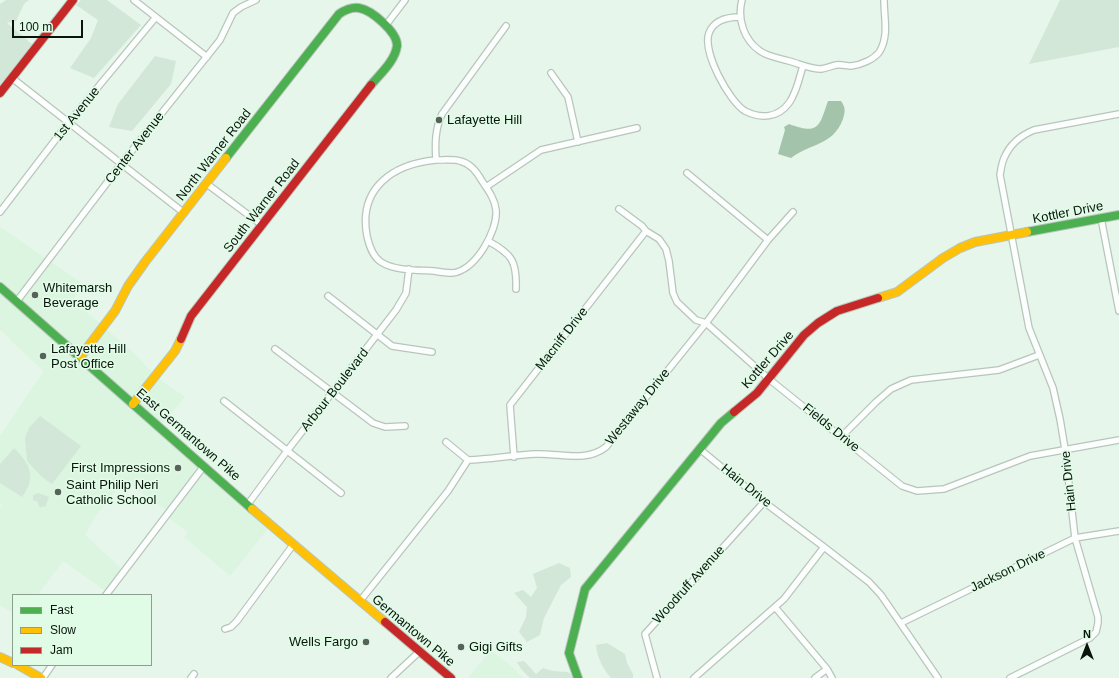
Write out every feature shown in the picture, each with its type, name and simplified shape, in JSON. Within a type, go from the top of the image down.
[{"type":"street","points":[[0,93],[73,0]]},
{"type":"street","points":[[134,0],[207,57]]},
{"type":"street","name":"Center Avenue","points":[[17,302],[122,163],[223,36],[233,13],[241,7],[256,0]]},
{"type":"street","points":[[386,25],[405,0]]},
{"type":"street","points":[[742,0],[740,16],[747,38],[760,51],[803,66],[821,69],[836,65],[852,66],[862,64],[879,52],[885,41],[886,32],[884,0]]},
{"type":"street","name":"North Warner Road","points":[[81,356],[115,311],[128,286],[145,262],[339,14],[349,9],[363,8],[386,25]]},
{"type":"street","points":[[740,16],[720,20],[714,26],[709,33],[708,50],[723,84],[735,101],[745,110],[760,116],[772,116],[782,111],[789,104],[795,94],[803,66]]},
{"type":"street","name":"1st Avenue","points":[[0,212],[69,122],[156,17]]},
{"type":"street","name":"South Warner Road","points":[[133,404],[175,351],[191,316],[393,57],[397,49],[397,40],[386,25]]},
{"type":"street","points":[[436,160],[436,136],[438,122],[442,114],[506,26]]},
{"type":"street","points":[[551,73],[568,97],[578,142]]},
{"type":"street","points":[[12,78],[184,213]]},
{"type":"street","name":"Hain Drive","points":[[1010,678],[1090,638],[1096,632],[1098,617],[1075,538],[1065,449],[1060,419],[1053,388],[1029,328],[1000,175],[1004,156],[1013,144],[1023,135],[1034,130],[1119,114]]},
{"type":"street","points":[[486,187],[541,150],[637,128]]},
{"type":"street","points":[[436,160],[459,160],[465,162],[476,172],[486,187],[493,199],[496,211],[495,224],[488,240],[474,262],[459,271],[447,273],[392,266],[381,262],[373,254],[368,242],[365,227],[367,209],[374,192],[390,174],[412,164],[436,160]]},
{"type":"street","points":[[687,173],[768,240]]},
{"type":"street","points":[[207,184],[262,226]]},
{"type":"street","name":"Fields Drive","points":[[619,209],[642,226],[646,231],[659,239],[666,250],[670,261],[673,293],[677,302],[696,320],[706,323],[769,379],[842,436],[902,486],[917,491],[944,489],[1030,456],[1119,440]]},
{"type":"street","name":"Westaway Drive","points":[[468,460],[537,454],[580,457],[590,456],[600,452],[606,447],[706,323],[768,240],[793,212]]},
{"type":"street","name":"Kottler Drive","points":[[578,678],[569,654],[585,589],[701,450],[721,423],[757,393],[804,335],[818,323],[837,311],[897,292],[943,258],[960,248],[975,242],[1119,215]]},
{"type":"street","points":[[1101,218],[1119,311]]},
{"type":"street","name":"Macniff Drive","points":[[514,457],[510,405],[646,231]]},
{"type":"street","points":[[488,240],[505,251],[511,260],[516,273],[516,289]]},
{"type":"street","name":"Arbour Boulevard","points":[[248,504],[287,451],[378,335],[402,301],[407,287],[409,269]]},
{"type":"street","name":"East Germantown Pike","points":[[0,287],[81,356],[133,404],[293,545],[360,601]]},
{"type":"street","points":[[328,296],[386,342],[396,347],[432,352]]},
{"type":"street","points":[[275,349],[377,425],[390,428],[405,426]]},
{"type":"street","points":[[842,436],[876,402],[891,390],[911,380],[999,370],[1039,355]]},
{"type":"street","points":[[224,401],[340,493]]},
{"type":"street","points":[[360,601],[448,491],[468,460],[446,442]]},
{"type":"street","name":"Hain Drive","points":[[701,450],[764,502],[869,582],[881,595],[938,678]]},
{"type":"street","points":[[107,594],[204,466]]},
{"type":"street","name":"Woodruff Avenue","points":[[657,678],[645,634],[764,502]]},
{"type":"street","name":"Jackson Drive","points":[[901,623],[1075,538],[1119,530]]},
{"type":"street","points":[[225,629],[237,621],[293,545]]},
{"type":"street","points":[[694,678],[784,599],[824,547]]},
{"type":"street","name":"Germantown Pike","points":[[360,601],[451,678]]},
{"type":"street","points":[[775,607],[827,669],[832,678]]},
{"type":"street","points":[[391,678],[419,652]]},
{"type":"street","points":[[0,657],[12,663]]},
{"type":"street","points":[[20,666],[38,677],[51,666]]},
{"type":"street","points":[[815,678],[827,669]]},
{"type":"shaded area","points":[[6,0],[29,0],[24,4],[16,21],[7,23],[32,44],[0,85],[0,4]]},
{"type":"shaded area","points":[[81,0],[107,0],[141,25],[94,78],[70,68],[91,38],[98,20],[76,5]]},
{"type":"shaded area","points":[[1060,0],[1119,0],[1119,47],[1029,64]]},
{"type":"shaded area","points":[[155,56],[176,61],[171,84],[132,131],[109,127],[118,104]]},
{"type":"shaded area","points":[[828,101],[841,101],[843,103],[845,112],[839,128],[827,139],[791,158],[778,154],[785,130],[784,127],[789,124],[806,129],[816,126],[820,123]]},
{"type":"shaded area","points":[[0,227],[83,284],[73,300],[135,354],[155,376],[185,397],[160,427],[271,525],[230,576],[184,537],[188,532],[166,516],[169,512],[124,480],[96,516],[85,535],[124,571],[107,592],[63,561],[39,594],[12,594],[12,612],[0,605],[0,508],[2,505],[0,503],[0,436],[44,371],[0,330]]},
{"type":"shaded area","points":[[40,416],[81,446],[52,484],[42,477],[27,461],[25,438],[29,428]]},
{"type":"shaded area","points":[[14,448],[28,465],[30,471],[27,490],[22,497],[0,483],[0,464]]},
{"type":"shaded area","points":[[38,493],[49,497],[45,507],[43,506],[41,508],[38,502],[33,500],[33,495]]},
{"type":"shaded area","points":[[559,563],[570,568],[571,577],[561,585],[544,618],[540,635],[527,642],[519,632],[526,617],[527,607],[514,593],[523,590],[531,597],[537,588],[533,574]]},
{"type":"shaded area","points":[[607,643],[625,654],[627,663],[633,674],[633,678],[611,678],[608,674],[599,658],[596,645]]},
{"type":"shaded area","points":[[491,650],[510,665],[524,678],[468,678]]},
{"type":"shaded area","points":[[524,661],[536,674],[543,668],[553,671],[568,672],[576,678],[530,678],[521,669],[517,662]]},
{"type":"traffic: fast","points":[[226,158],[339,14],[351,8],[359,8],[377,17],[389,29],[396,41],[396,52],[387,67],[371,85]]},
{"type":"traffic: fast","points":[[1027,232],[1119,215]]},
{"type":"traffic: fast","points":[[0,287],[252,509]]},
{"type":"traffic: fast","points":[[578,678],[569,653],[585,589],[721,423],[734,412]]},
{"type":"traffic: slow","points":[[81,356],[115,311],[128,286],[145,262],[226,158]]},
{"type":"traffic: slow","points":[[878,298],[897,292],[943,258],[960,248],[975,242],[1027,232]]},
{"type":"traffic: slow","points":[[133,404],[175,351],[181,339]]},
{"type":"traffic: slow","points":[[252,509],[385,622]]},
{"type":"traffic: slow","points":[[0,657],[12,663]]},
{"type":"traffic: slow","points":[[20,666],[41,678]]},
{"type":"traffic: jam","points":[[0,93],[73,0]]},
{"type":"traffic: jam","points":[[181,339],[191,316],[371,85]]},
{"type":"traffic: jam","points":[[734,412],[757,393],[804,335],[818,323],[837,311],[878,298]]},
{"type":"traffic: jam","points":[[385,622],[451,678]]},
{"type":"place","name":"Lafayette Hill","points":[[439,120]]},
{"type":"place","name":"Whitemarsh Beverage","points":[[35,295]]},
{"type":"place","name":"Lafayette Hill Post Office","points":[[43,356]]},
{"type":"place","name":"First Impressions","points":[[178,468]]},
{"type":"place","name":"Saint Philip Neri Catholic School","points":[[58,492]]},
{"type":"place","name":"Wells Fargo","points":[[366,642]]},
{"type":"place","name":"Gigi Gifts","points":[[461,647]]}]
